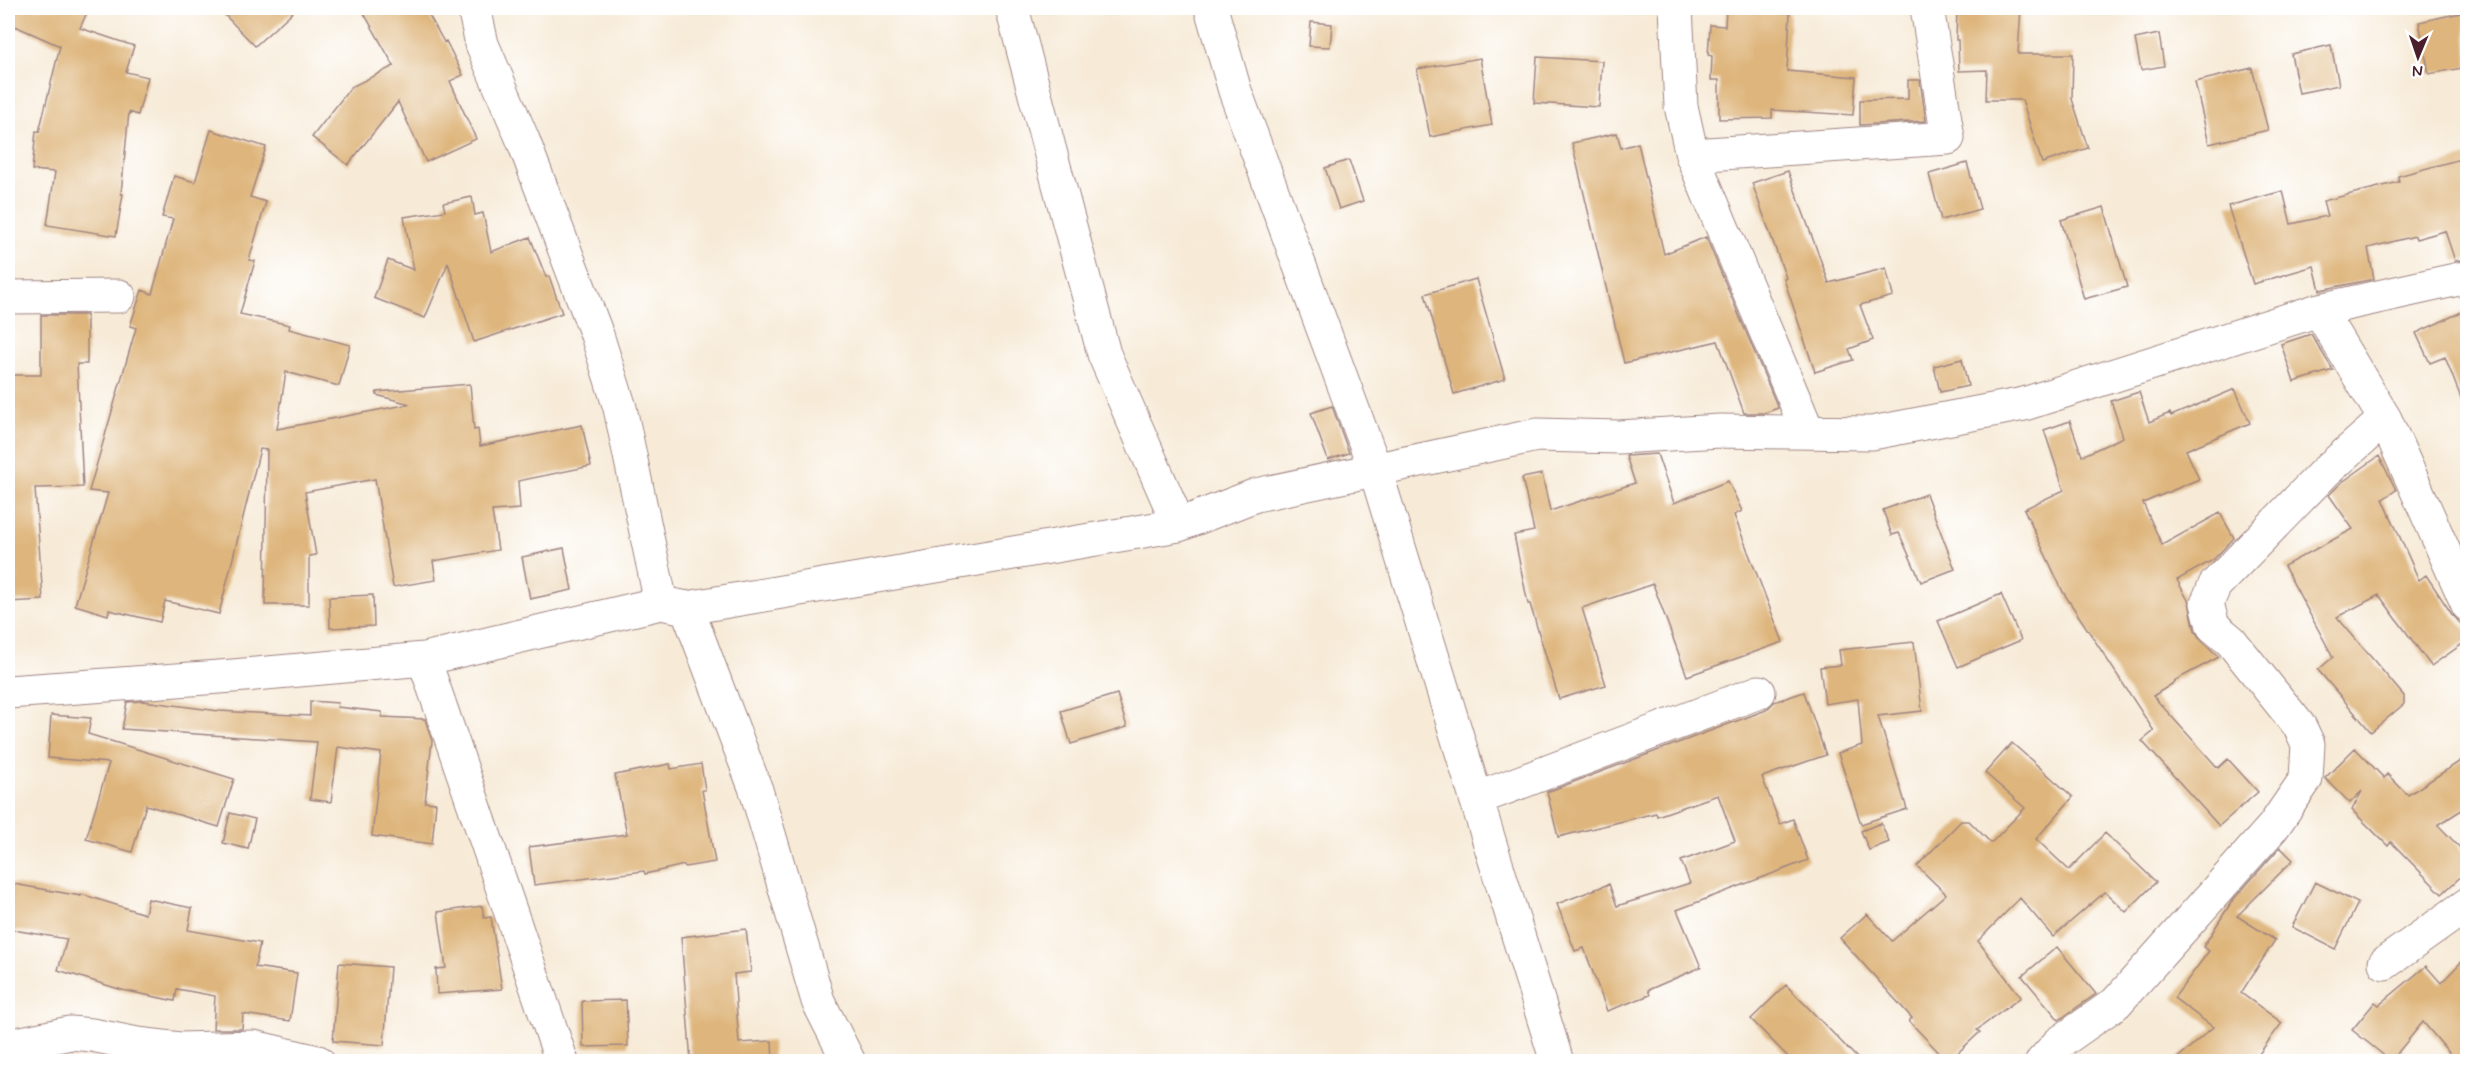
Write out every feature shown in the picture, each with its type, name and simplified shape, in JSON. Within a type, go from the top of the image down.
[{"type":"street","points":[[474,8],[482,44],[523,140],[597,335],[620,408],[674,605],[756,790],[818,1001],[849,1062]]},
{"type":"street","points":[[1012,8],[1104,354],[1179,525]]},
{"type":"street","points":[[1211,8],[1235,91],[1376,469],[1557,1062]]},
{"type":"street","points":[[1676,8],[1681,106],[1692,155],[1808,432]]},
{"type":"street","points":[[1692,155],[1948,138],[1927,8]]},
{"type":"street","points":[[8,692],[233,676],[424,658],[674,605],[1179,525],[1256,495],[1537,435],[1619,437],[1720,431],[1872,433],[2024,404],[2319,310],[2468,277]]},
{"type":"street","points":[[8,297],[119,296]]},
{"type":"street","points":[[2319,310],[2385,419],[2468,605]]},
{"type":"street","points":[[2042,1062],[2059,1043],[2116,1002],[2273,827],[2306,779],[2308,744],[2300,727],[2231,641],[2213,626],[2207,603],[2216,585],[2325,472],[2385,419]]},
{"type":"street","points":[[424,658],[562,1062]]},
{"type":"street","points":[[1476,799],[1759,692]]},
{"type":"street","points":[[2385,963],[2468,904]]},
{"type":"street","points":[[8,1046],[70,1033],[180,1049],[254,1047],[318,1062]]},
{"type":"building","points":[[8,8],[89,8],[80,28],[134,46],[126,72],[148,77],[138,115],[129,112],[121,194],[123,194],[116,236],[47,225],[55,172],[32,170],[36,131],[39,132],[60,46],[8,23]]},
{"type":"building","points":[[218,8],[297,8],[255,46]]},
{"type":"building","points":[[361,8],[425,8],[444,42],[446,41],[463,75],[450,81],[476,139],[426,162],[398,102],[348,165],[312,137],[351,87],[394,66]]},
{"type":"building","points":[[1957,8],[2021,8],[2018,54],[2073,54],[2072,99],[2088,148],[2042,163],[2022,100],[1986,100],[1987,70],[1959,71],[1958,40],[1956,40]]},
{"type":"building","points":[[1726,9],[1790,13],[1787,71],[1856,77],[1853,115],[1772,110],[1772,118],[1719,119],[1719,80],[1711,80],[1712,56],[1708,55],[1710,25],[1725,26]]},
{"type":"building","points":[[2465,12],[2468,67],[2429,74],[2419,22]]},
{"type":"building","points":[[1311,22],[1332,24],[1330,47],[1309,46]]},
{"type":"building","points":[[2159,34],[2164,66],[2141,70],[2135,39]]},
{"type":"building","points":[[2331,45],[2339,85],[2299,93],[2291,54]]},
{"type":"building","points":[[1537,57],[1602,61],[1599,107],[1534,103]]},
{"type":"building","points":[[1480,58],[1492,125],[1430,137],[1417,69]]},
{"type":"building","points":[[2252,68],[2268,130],[2209,144],[2195,82]]},
{"type":"building","points":[[1908,80],[1920,80],[1926,121],[1860,125],[1860,100],[1908,99]]},
{"type":"building","points":[[211,130],[266,147],[250,197],[266,202],[249,260],[255,261],[240,314],[290,325],[289,329],[350,345],[339,386],[286,372],[277,429],[410,404],[376,395],[377,392],[470,384],[474,430],[478,429],[480,446],[582,425],[591,466],[518,481],[520,509],[492,511],[498,550],[433,561],[436,580],[393,587],[375,479],[305,492],[316,555],[309,556],[309,605],[265,605],[267,450],[260,449],[219,614],[165,601],[160,622],[109,610],[108,615],[75,605],[108,493],[89,491],[136,328],[130,326],[142,290],[152,294],[173,219],[162,217],[174,176],[195,182]]},
{"type":"building","points":[[1617,133],[1621,148],[1638,143],[1664,254],[1706,237],[1778,408],[1764,413],[1744,413],[1718,341],[1624,363],[1572,143]]},
{"type":"building","points":[[2468,157],[2468,259],[2455,261],[2445,231],[2368,248],[2374,279],[2320,290],[2314,266],[2253,284],[2228,206],[2283,191],[2291,224],[2327,216],[2323,201],[2399,182],[2398,176]]},
{"type":"building","points":[[1349,160],[1363,201],[1339,209],[1325,168]]},
{"type":"building","points":[[1967,163],[1980,209],[1941,220],[1929,174]]},
{"type":"building","points":[[1788,171],[1829,283],[1886,268],[1893,296],[1860,305],[1873,340],[1849,349],[1853,360],[1815,372],[1784,279],[1786,278],[1752,183]]},
{"type":"building","points":[[472,197],[475,215],[483,213],[491,252],[530,237],[546,277],[549,276],[562,313],[474,342],[448,263],[425,318],[374,298],[388,260],[414,270],[404,217],[445,211],[443,203]]},
{"type":"building","points":[[2104,207],[2127,287],[2084,299],[2061,220]]},
{"type":"building","points":[[1476,279],[1505,379],[1454,394],[1425,294]]},
{"type":"building","points":[[2468,309],[2468,410],[2466,411],[2445,357],[2430,363],[2416,333]]},
{"type":"building","points":[[41,315],[87,315],[87,364],[77,364],[83,487],[35,488],[43,600],[8,602],[8,375],[41,375]]},
{"type":"building","points":[[2311,334],[2333,370],[2294,382],[2281,344]]},
{"type":"building","points":[[1962,359],[1968,386],[1940,392],[1934,366]]},
{"type":"building","points":[[2235,389],[2250,423],[2186,450],[2199,479],[2143,503],[2162,545],[2220,513],[2234,538],[2213,560],[2177,580],[2189,602],[2195,631],[2219,657],[2174,681],[2153,696],[2218,768],[2228,759],[2258,792],[2219,826],[2142,741],[2154,731],[2063,592],[2024,509],[2064,490],[2044,430],[2070,421],[2082,456],[2123,437],[2111,401],[2139,392],[2149,422],[2170,413],[2171,416]]},
{"type":"building","points":[[1332,406],[1349,453],[1328,460],[1311,413]]},
{"type":"building","points":[[1657,454],[1674,503],[1728,481],[1742,511],[1734,515],[1783,642],[1687,676],[1653,584],[1582,608],[1606,685],[1559,699],[1530,604],[1528,604],[1514,535],[1534,531],[1522,478],[1542,474],[1550,511],[1635,483],[1626,456]]},
{"type":"building","points":[[2379,456],[2396,490],[2383,499],[2419,580],[2426,575],[2451,613],[2468,632],[2468,640],[2431,666],[2379,595],[2337,617],[2404,696],[2404,704],[2371,732],[2318,670],[2333,657],[2284,566],[2353,529],[2329,495],[2341,483]]},
{"type":"building","points":[[1926,494],[1955,569],[1921,582],[1899,533],[1892,535],[1883,510]]},
{"type":"building","points":[[564,548],[572,590],[530,599],[522,557]]},
{"type":"building","points":[[2001,594],[2021,640],[1958,667],[1938,621]]},
{"type":"building","points":[[373,595],[374,626],[330,628],[329,597]]},
{"type":"building","points":[[1914,642],[1922,711],[1878,716],[1907,809],[1861,824],[1838,753],[1862,745],[1858,699],[1825,704],[1820,667],[1841,665],[1839,650]]},
{"type":"building","points":[[1804,692],[1826,755],[1762,777],[1780,824],[1793,819],[1808,860],[1677,910],[1701,967],[1648,990],[1650,995],[1607,1011],[1584,948],[1575,951],[1557,904],[1609,884],[1617,906],[1690,883],[1681,861],[1735,841],[1718,795],[1657,816],[1656,813],[1558,837],[1547,792],[1766,710],[1774,702]]},
{"type":"building","points":[[1117,694],[1127,727],[1071,744],[1061,711]]},
{"type":"building","points":[[143,701],[219,711],[310,716],[310,701],[338,703],[337,707],[382,712],[382,717],[425,719],[432,741],[425,802],[436,803],[432,844],[372,836],[381,753],[338,747],[331,802],[310,799],[317,742],[122,729],[127,702]]},
{"type":"building","points":[[51,715],[91,718],[88,734],[234,779],[219,827],[146,805],[132,852],[86,839],[109,763],[48,758]]},
{"type":"building","points":[[2012,743],[2073,797],[2036,839],[2069,870],[2105,833],[2156,882],[2126,912],[2105,892],[2053,937],[2020,898],[1978,941],[2021,997],[1977,1030],[1980,1032],[1948,1062],[1909,1021],[1912,1018],[1840,938],[1867,914],[1892,941],[1946,894],[1917,866],[1961,821],[1969,821],[1991,843],[2025,808],[1985,773]]},
{"type":"building","points":[[2355,748],[2384,778],[2387,774],[2408,795],[2468,756],[2468,806],[2438,825],[2468,856],[2468,870],[2442,894],[2391,842],[2388,846],[2352,810],[2362,791],[2350,803],[2325,778]]},
{"type":"building","points":[[670,764],[671,769],[701,764],[705,790],[702,790],[715,862],[685,867],[684,865],[645,874],[644,871],[534,885],[529,847],[627,834],[615,775]]},
{"type":"building","points":[[230,813],[255,819],[248,849],[223,843]]},
{"type":"building","points":[[1881,823],[1889,842],[1869,850],[1861,831]]},
{"type":"building","points":[[2280,847],[2293,860],[2237,916],[2275,940],[2241,993],[2282,1023],[2253,1062],[2173,1062],[2213,1027],[2174,998],[2209,951],[2203,947],[2232,901]]},
{"type":"building","points":[[2315,882],[2358,903],[2335,949],[2292,927]]},
{"type":"building","points":[[8,883],[81,896],[81,894],[145,914],[148,899],[192,908],[188,930],[260,943],[255,967],[297,973],[290,1021],[243,1014],[242,1029],[213,1029],[215,996],[177,989],[175,1001],[122,990],[58,970],[67,939],[8,929]]},
{"type":"building","points":[[482,906],[484,918],[491,917],[502,989],[437,994],[436,969],[446,968],[438,912]]},
{"type":"building","points":[[746,929],[751,972],[734,974],[739,1043],[772,1041],[773,1062],[691,1062],[681,937]]},
{"type":"building","points":[[2057,947],[2096,994],[2059,1020],[2022,976]]},
{"type":"building","points":[[2468,955],[2468,1062],[2457,1062],[2423,1022],[2391,1061],[2352,1030],[2375,1002],[2379,1005],[2426,966],[2441,983]]},
{"type":"building","points":[[339,963],[390,967],[384,1045],[333,1041]]},
{"type":"building","points":[[1786,985],[1861,1062],[1793,1062],[1751,1019]]},
{"type":"building","points":[[626,1000],[628,1046],[583,1047],[582,1001]]}]
